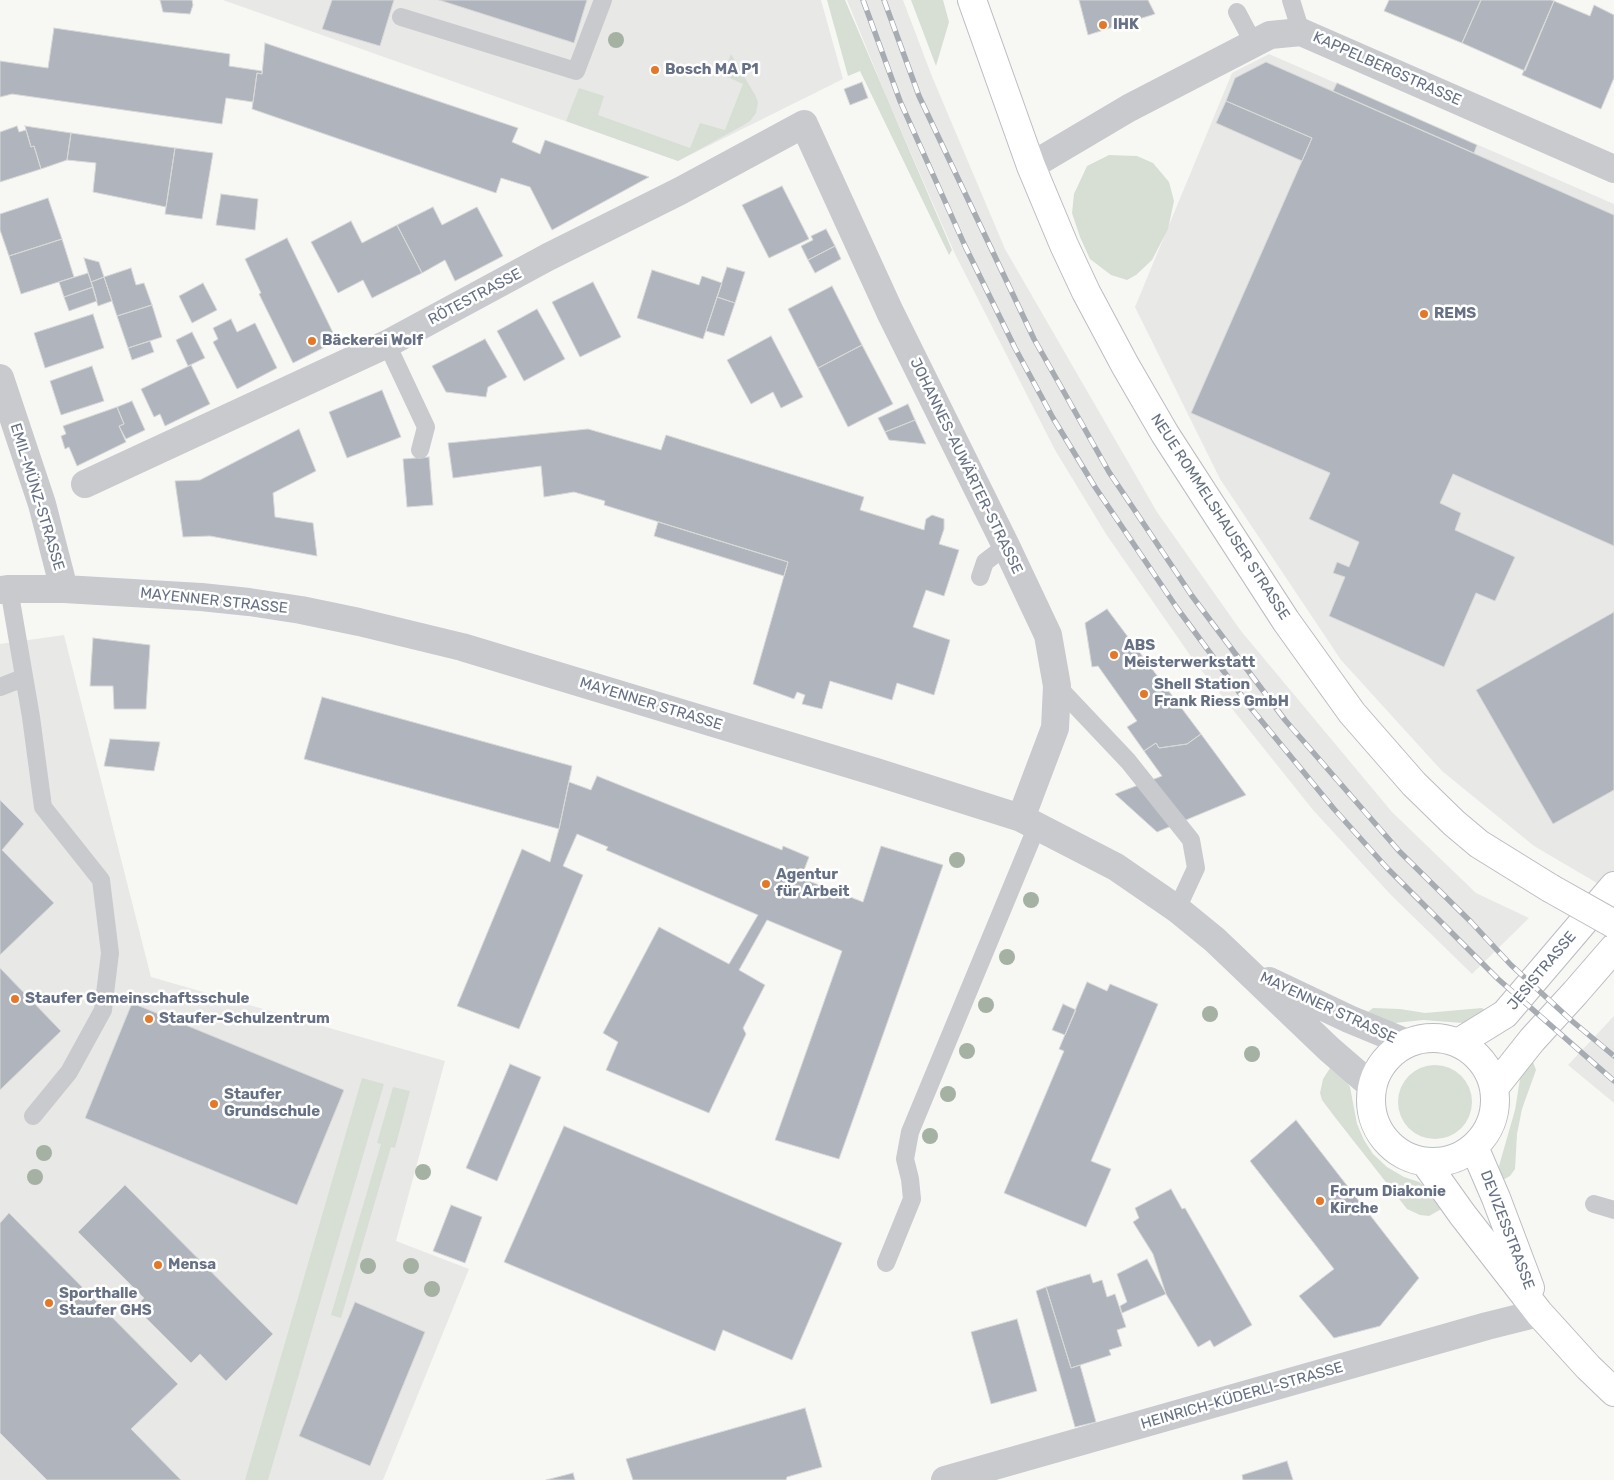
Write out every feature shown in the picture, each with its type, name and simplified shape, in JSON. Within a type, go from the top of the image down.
[{"type":"street","name":"NEUE ROMMELSHAUSER STRASSE","points":[[972,0],[1031,166],[1086,292],[1165,434],[1286,621],[1352,713],[1414,784],[1454,823],[1479,844],[1550,888],[1614,924]]},
{"type":"street","name":"KAPPELBERGSTRASSE","points":[[1031,166],[1129,108],[1270,36],[1301,32],[1614,169]]},
{"type":"street","name":"RÖTESTRASSE","points":[[85,484],[387,344],[548,257],[680,191],[804,124]]},
{"type":"street","name":"JOHANNES-AUWÄRTER-STRASSE","points":[[804,124],[890,312],[1048,635],[1058,686],[1055,728],[1029,822]]},
{"type":"street","name":"EMIL-MÜNZ-STRASSE","points":[[0,378],[42,504],[64,589]]},
{"type":"street","name":"MAYENNER STRASSE","points":[[4,590],[64,589],[248,602],[301,610],[359,622],[462,647],[858,767],[1029,822],[1116,867],[1177,909],[1215,940],[1329,1049],[1373,1086]]},
{"type":"street","name":"JESISTRASSE","points":[[1458,1043],[1504,1014],[1614,886]]},
{"type":"street","points":[[1494,1088],[1532,1040],[1614,948]]},
{"type":"street","name":"MAYENNER STRASSE","points":[[1250,972],[1349,1019],[1407,1043]]},
{"type":"street","points":[[1424,1038],[1441,1038],[1458,1043],[1475,1054],[1487,1069],[1494,1088],[1495,1104],[1492,1120],[1485,1134],[1474,1147],[1460,1156],[1443,1161],[1425,1162],[1409,1157],[1394,1148],[1382,1136],[1374,1121],[1371,1104],[1373,1086],[1379,1069],[1391,1054],[1407,1043],[1424,1038]]},
{"type":"street","name":"DEVIZESSTRASSE","points":[[1474,1147],[1496,1198],[1539,1313]]},
{"type":"street","name":"DEVIZESSTRASSE","points":[[1425,1162],[1462,1214],[1539,1313],[1588,1367],[1614,1392]]},
{"type":"street","name":"HEINRICH-KÜDERLI-STRASSE","points":[[945,1480],[1486,1326],[1539,1313]]},
{"type":"lane","points":[[401,17],[576,71],[603,0]]},
{"type":"lane","points":[[1291,0],[1301,32]]},
{"type":"lane","points":[[1237,12],[1254,44]]},
{"type":"lane","points":[[387,344],[426,427],[420,450]]},
{"type":"lane","points":[[980,578],[985,562],[1006,546]]},
{"type":"lane","points":[[4,590],[31,717],[43,807],[101,880],[110,953],[103,1010],[69,1072],[33,1116]]},
{"type":"lane","points":[[0,687],[23,678]]},
{"type":"lane","points":[[1058,686],[1128,761],[1191,840],[1196,868],[1177,909]]},
{"type":"lane","points":[[886,1263],[912,1199],[905,1159],[910,1132],[1029,822]]},
{"type":"lane","points":[[1594,1204],[1614,1210]]},
{"type":"shaded area","points":[[223,0],[821,0],[843,79],[678,161]]},
{"type":"shaded area","points":[[827,0],[845,0],[952,250],[949,255],[860,71],[848,76]]},
{"type":"shaded area","points":[[847,0],[903,0],[931,74],[1005,249],[1157,512],[1241,631],[1392,812],[1476,893],[1529,918],[1472,974],[1391,895],[1313,810],[1194,661],[1106,534],[1055,450],[955,254],[886,96]]},
{"type":"shaded area","points":[[911,0],[943,0],[949,22],[936,66]]},
{"type":"shaded area","points":[[731,54],[758,102],[756,113],[750,121],[742,126],[678,161],[566,121],[579,88],[604,96],[598,115],[690,148],[700,123],[725,130],[743,84],[723,75]]},
{"type":"shaded area","points":[[1269,54],[1614,204],[1614,893],[1534,846],[1442,771],[1341,660],[1220,479],[1135,307],[1232,73]]},
{"type":"shaded area","points":[[1109,155],[1137,156],[1153,163],[1169,182],[1174,201],[1168,229],[1152,260],[1136,275],[1127,280],[1111,275],[1090,259],[1072,213],[1074,194],[1087,166]]},
{"type":"shaded area","name":"Staufer-Schulzentrum","points":[[64,635],[151,977],[445,1061],[396,1241],[469,1269],[383,1480],[0,1480],[0,644]]},
{"type":"shaded area","points":[[1373,1008],[1400,1009],[1425,1013],[1482,1008],[1489,1013],[1481,1018],[1463,1023],[1423,1020],[1395,1023],[1363,1016]]},
{"type":"shaded area","points":[[1614,1016],[1614,1103],[1568,1065]]},
{"type":"shaded area","points":[[1532,1059],[1536,1070],[1522,1109],[1517,1134],[1515,1169],[1510,1176],[1501,1181],[1499,1166],[1515,1110],[1520,1079]]},
{"type":"shaded area","points":[[1332,1065],[1342,1074],[1350,1087],[1357,1124],[1373,1154],[1387,1167],[1404,1177],[1419,1182],[1431,1191],[1445,1207],[1429,1216],[1420,1215],[1407,1209],[1322,1100],[1320,1093],[1323,1079]]},
{"type":"shaded area","points":[[1435,1065],[1449,1068],[1461,1076],[1469,1088],[1472,1102],[1469,1116],[1461,1128],[1449,1136],[1435,1139],[1421,1136],[1409,1128],[1401,1116],[1398,1102],[1401,1088],[1409,1076],[1421,1068]]},
{"type":"shaded area","points":[[362,1078],[384,1084],[268,1480],[245,1480]]},
{"type":"shaded area","points":[[393,1087],[410,1091],[395,1148],[391,1147],[341,1318],[331,1315],[381,1144],[377,1143]]},
{"type":"building","points":[[160,0],[192,0],[193,5],[190,14],[163,12]]},
{"type":"building","points":[[332,0],[394,0],[380,46],[322,29]]},
{"type":"building","points":[[439,0],[587,0],[574,43]]},
{"type":"building","name":"IHK","points":[[1079,0],[1148,0],[1155,14],[1088,35]]},
{"type":"building","points":[[1389,0],[1481,0],[1462,43],[1384,11]]},
{"type":"building","points":[[1481,0],[1554,1],[1525,71],[1462,43]]},
{"type":"building","points":[[1554,1],[1590,16],[1594,5],[1614,15],[1614,78],[1601,109],[1522,75]]},
{"type":"building","points":[[54,28],[230,54],[229,66],[262,71],[262,74],[257,73],[253,102],[226,98],[222,124],[12,94],[0,97],[0,61],[48,68]]},
{"type":"building","points":[[265,43],[518,128],[512,142],[540,154],[545,140],[649,177],[552,230],[530,187],[501,178],[496,193],[252,109],[257,73],[262,74]]},
{"type":"building","name":"REMS","points":[[1266,62],[1614,215],[1614,546],[1453,474],[1440,503],[1461,513],[1455,530],[1515,557],[1495,601],[1476,593],[1444,667],[1329,616],[1345,577],[1333,573],[1337,562],[1349,567],[1359,542],[1309,519],[1330,473],[1191,413],[1312,138],[1226,101],[1235,78]]},
{"type":"building","points":[[862,82],[868,98],[850,105],[844,89]]},
{"type":"building","points":[[1337,83],[1477,145],[1474,153],[1333,91]]},
{"type":"building","points":[[1226,101],[1312,138],[1302,161],[1216,123]]},
{"type":"building","points":[[17,126],[19,132],[26,130],[31,147],[34,146],[41,169],[0,182],[0,132]]},
{"type":"building","points":[[25,126],[71,133],[67,160],[41,169],[34,146],[31,147]]},
{"type":"building","points":[[71,133],[175,148],[166,207],[93,192],[96,163],[67,160]]},
{"type":"building","points":[[175,148],[213,153],[202,219],[165,214]]},
{"type":"building","points":[[782,186],[809,239],[769,258],[742,205]]},
{"type":"building","points":[[221,194],[258,199],[255,230],[216,225]]},
{"type":"building","points":[[48,198],[62,239],[9,256],[0,230],[0,214]]},
{"type":"building","points":[[433,207],[442,225],[477,207],[503,256],[455,281],[445,260],[422,273],[397,225]]},
{"type":"building","points":[[351,221],[362,243],[397,225],[422,273],[372,298],[363,280],[338,293],[311,242]]},
{"type":"building","points":[[826,229],[835,246],[808,260],[801,246],[813,240],[811,236]]},
{"type":"building","points":[[287,238],[337,341],[293,363],[259,294],[261,293],[245,259]]},
{"type":"building","points":[[62,239],[74,277],[21,294],[9,256]]},
{"type":"building","points":[[835,246],[841,259],[815,273],[808,260]]},
{"type":"building","points":[[84,258],[99,262],[104,277],[91,282]]},
{"type":"building","points":[[727,267],[745,272],[735,303],[717,297]]},
{"type":"building","points":[[131,268],[136,285],[144,283],[152,305],[117,316],[104,277]]},
{"type":"building","points":[[652,270],[699,285],[702,276],[722,283],[703,339],[637,318]]},
{"type":"building","points":[[88,273],[93,287],[64,297],[59,282]]},
{"type":"building","points":[[104,277],[112,301],[98,306],[91,282]]},
{"type":"building","points":[[593,282],[621,337],[580,357],[552,302]]},
{"type":"building","points":[[203,283],[217,310],[192,323],[179,296]]},
{"type":"building","points":[[832,286],[862,345],[818,368],[788,309]]},
{"type":"building","points":[[93,287],[97,301],[69,311],[64,297]]},
{"type":"building","points":[[717,297],[735,303],[724,336],[706,331]]},
{"type":"building","points":[[152,305],[162,337],[128,348],[117,316]]},
{"type":"building","points":[[537,309],[565,359],[524,381],[497,331]]},
{"type":"building","points":[[93,314],[104,348],[45,368],[34,333]]},
{"type":"building","points":[[231,319],[237,332],[255,323],[277,368],[237,389],[213,342],[218,339],[213,328]]},
{"type":"building","points":[[192,332],[205,358],[188,366],[176,340]]},
{"type":"building","points":[[771,336],[803,397],[781,408],[773,392],[751,404],[727,360]]},
{"type":"building","points":[[485,339],[507,377],[488,387],[486,397],[446,392],[432,366]]},
{"type":"building","points":[[150,341],[154,352],[132,360],[128,348]]},
{"type":"building","points":[[862,345],[893,404],[848,427],[818,368]]},
{"type":"building","points":[[191,365],[210,404],[165,426],[160,414],[154,417],[141,389]]},
{"type":"building","points":[[92,366],[104,401],[61,415],[50,381]]},
{"type":"building","points":[[382,390],[401,437],[347,458],[329,412]]},
{"type":"building","points":[[132,401],[145,430],[126,439],[119,426],[124,424],[117,407]]},
{"type":"building","points":[[908,404],[915,420],[885,432],[878,418]]},
{"type":"building","points":[[117,407],[124,424],[119,426],[126,442],[77,466],[69,447],[65,449],[61,436],[66,434],[63,426]]},
{"type":"building","points":[[915,420],[926,444],[889,440],[885,432]]},
{"type":"building","points":[[299,429],[316,471],[273,493],[275,517],[313,523],[317,556],[210,536],[183,537],[175,481],[200,480]]},
{"type":"building","points":[[588,429],[661,450],[666,435],[864,497],[860,510],[924,530],[926,519],[932,515],[944,519],[944,529],[939,544],[959,550],[944,596],[926,590],[913,627],[950,640],[934,695],[897,683],[892,700],[830,681],[822,709],[802,704],[805,695],[797,692],[794,699],[753,684],[788,562],[604,505],[605,501],[574,492],[544,497],[541,466],[453,478],[448,443]]},
{"type":"building","points":[[429,457],[433,505],[407,507],[403,459]]},
{"type":"building","points":[[658,522],[788,562],[784,576],[654,536]]},
{"type":"building","name":"Shell Station Frank Riess GmbH","points":[[1107,609],[1201,734],[1187,744],[1159,748],[1156,743],[1144,751],[1127,727],[1137,721],[1098,666],[1092,667],[1085,623]]},
{"type":"building","points":[[1614,612],[1614,790],[1553,824],[1476,690]]},
{"type":"building","points":[[93,638],[150,645],[146,709],[114,709],[113,686],[90,686]]},
{"type":"building","points":[[322,697],[572,766],[559,829],[304,759]]},
{"type":"building","points":[[1201,734],[1246,795],[1157,832],[1115,794],[1162,776],[1144,751],[1156,743],[1159,748],[1187,744]]},
{"type":"building","points":[[110,739],[160,742],[154,771],[104,766]]},
{"type":"building","points":[[597,776],[782,850],[783,846],[809,857],[801,878],[863,902],[881,846],[943,865],[839,1159],[775,1140],[842,951],[767,920],[739,970],[765,985],[743,1028],[746,1034],[709,1113],[606,1070],[618,1042],[603,1033],[659,927],[729,964],[758,915],[606,850],[608,847],[577,834],[563,866],[583,875],[519,1029],[457,1006],[522,849],[550,862],[569,782],[591,790]]},
{"type":"building","name":"Staufer Gemeinschaftsschule","points":[[0,800],[24,824],[2,850],[54,903],[0,955]]},
{"type":"building","name":"Staufer Gemeinschaftsschule","points":[[0,968],[61,1031],[0,1090]]},
{"type":"building","points":[[1087,982],[1107,991],[1110,984],[1158,1004],[1091,1161],[1111,1169],[1086,1227],[1004,1193],[1064,1051],[1059,1049]]},
{"type":"building","name":"Staufer Grundschule","points":[[132,1003],[344,1090],[297,1205],[85,1118]]},
{"type":"building","points":[[1063,1004],[1076,1010],[1065,1035],[1052,1030]]},
{"type":"building","points":[[510,1064],[541,1077],[497,1181],[466,1168]]},
{"type":"building","name":"Forum Diakonie Kirche","points":[[1296,1120],[1419,1278],[1380,1326],[1334,1338],[1299,1296],[1334,1269],[1250,1161]]},
{"type":"building","points":[[564,1126],[842,1243],[792,1360],[723,1330],[715,1351],[504,1262]]},
{"type":"building","name":"Mensa","points":[[125,1185],[273,1334],[226,1381],[200,1354],[191,1363],[135,1307],[144,1298],[78,1232]]},
{"type":"building","points":[[1171,1189],[1182,1209],[1185,1208],[1252,1325],[1214,1347],[1210,1340],[1198,1347],[1166,1294],[1153,1254],[1133,1222],[1139,1218],[1135,1208]]},
{"type":"building","points":[[451,1205],[482,1217],[465,1263],[433,1251]]},
{"type":"building","name":"Sporthalle Staufer GHS","points":[[9,1213],[178,1384],[131,1429],[181,1480],[47,1480],[0,1433],[0,1223]]},
{"type":"building","points":[[1147,1259],[1166,1294],[1122,1313],[1120,1306],[1127,1302],[1117,1274]]},
{"type":"building","points":[[1090,1274],[1093,1283],[1102,1280],[1107,1297],[1115,1294],[1126,1327],[1117,1330],[1122,1346],[1109,1350],[1111,1355],[1071,1368],[1046,1287]]},
{"type":"building","points":[[1046,1287],[1071,1368],[1080,1365],[1096,1422],[1075,1427],[1036,1291]]},
{"type":"building","points":[[355,1302],[425,1332],[370,1466],[299,1436]]},
{"type":"building","points":[[1017,1319],[1037,1391],[991,1404],[971,1332]]},
{"type":"building","points":[[805,1408],[822,1467],[787,1477],[786,1480],[633,1480],[626,1459]]},
{"type":"building","points":[[1287,1461],[1293,1480],[1243,1480],[1242,1475]]},
{"type":"building","points":[[573,1473],[575,1480],[546,1480]]},
{"type":"railway","points":[[863,0],[900,101],[965,246],[1015,348],[1053,418],[1095,487],[1177,608],[1250,707],[1334,809],[1387,868],[1498,979],[1614,1081]]},
{"type":"railway","points":[[884,0],[919,96],[1034,339],[1109,472],[1192,596],[1285,720],[1399,851],[1471,922],[1511,965],[1572,1021],[1614,1056]]},
{"type":"place","name":"IHK","points":[[1103,25]]},
{"type":"place","name":"Bosch MA P1","points":[[655,70]]},
{"type":"place","name":"REMS","points":[[1424,314]]},
{"type":"place","name":"Bäckerei Wolf","points":[[312,341]]},
{"type":"place","name":"ABS Meisterwerkstatt","points":[[1114,655]]},
{"type":"place","name":"Shell Station Frank Riess GmbH","points":[[1144,694]]},
{"type":"place","name":"Agentur für Arbeit","points":[[766,884]]},
{"type":"place","name":"Staufer Gemeinschaftsschule","points":[[15,999]]},
{"type":"place","name":"Staufer-Schulzentrum","points":[[149,1019]]},
{"type":"place","name":"Staufer Grundschule","points":[[214,1104]]},
{"type":"place","name":"Forum Diakonie Kirche","points":[[1320,1201]]},
{"type":"place","name":"Mensa","points":[[158,1265]]},
{"type":"place","name":"Sporthalle Staufer GHS","points":[[49,1303]]}]
